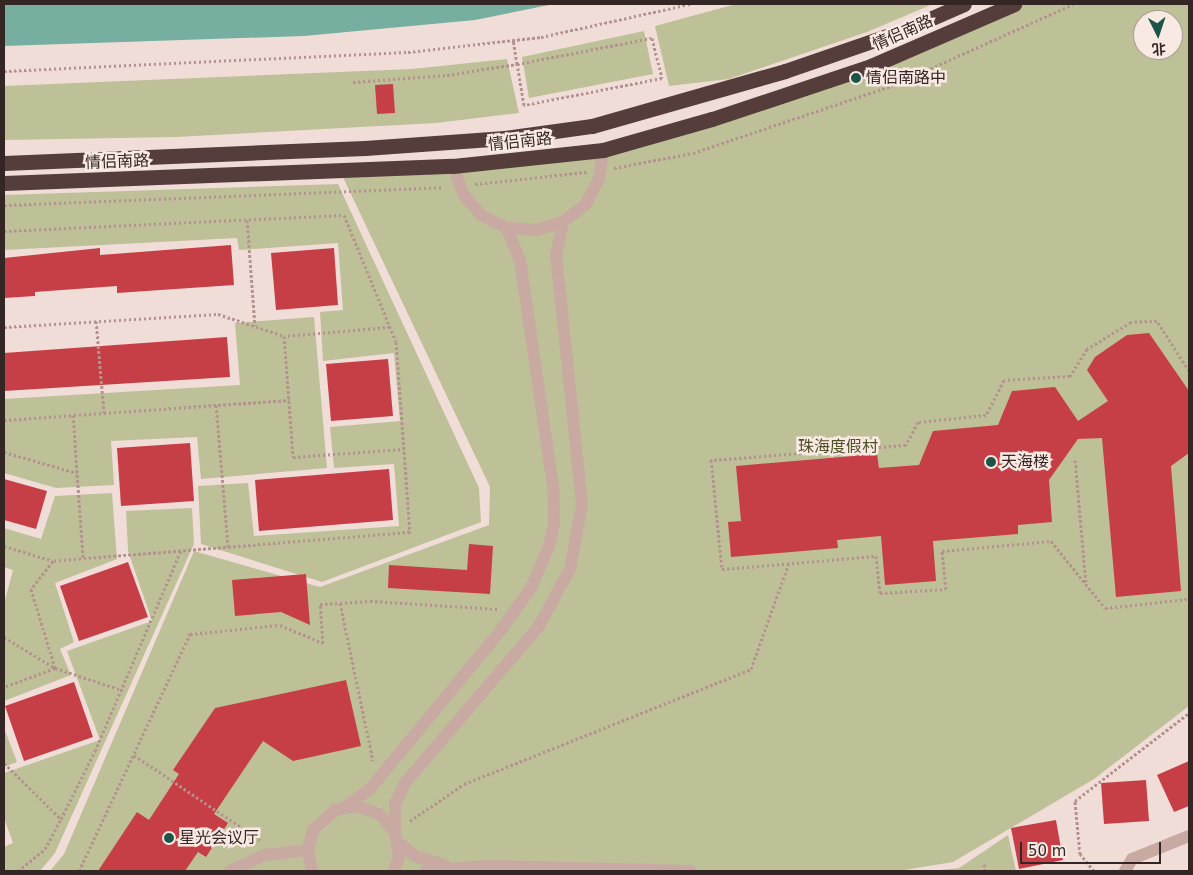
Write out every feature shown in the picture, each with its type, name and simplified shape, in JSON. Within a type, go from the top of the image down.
[{"type":"highway","name":"情侣南路","points":[[4,163],[365,148],[505,138],[592,126],[785,71],[907,29],[964,4]]},
{"type":"highway","name":"情侣南路","points":[[4,183],[453,166],[603,150],[712,118],[871,66],[1014,4]]},
{"type":"street","points":[[453,166],[456,181],[471,205],[481,215],[507,228],[536,230],[563,222],[580,209],[594,192],[599,178],[603,150]]},
{"type":"street","points":[[394,871],[397,837],[396,804],[405,783],[539,626],[570,569],[582,505],[557,274],[557,237],[563,222]]},
{"type":"street","points":[[312,871],[308,850],[319,822],[345,807],[377,781],[516,610],[546,554],[554,524],[554,505],[520,261],[507,228]]},
{"type":"street","points":[[345,807],[357,806],[379,814],[415,856],[431,863],[455,866],[690,871]]},
{"type":"street","points":[[1125,871],[1132,859],[1189,836]]},
{"type":"street","points":[[230,871],[251,859],[279,852],[308,850]]},
{"type":"street","points":[[426,871],[455,866]]},
{"type":"path","points":[[4,70],[399,52],[541,37],[690,4]]},
{"type":"path","points":[[353,82],[447,75],[517,64],[652,38],[662,78],[524,105],[517,64],[513,40]]},
{"type":"path","points":[[4,231],[344,215],[396,342],[410,532],[53,560],[4,546]]},
{"type":"path","points":[[247,220],[255,326]]},
{"type":"path","points":[[4,327],[218,314],[284,336],[390,328]]},
{"type":"path","points":[[1189,371],[1157,320],[1131,322],[1087,349],[1070,376],[1004,380],[986,415],[918,422],[906,445],[711,460],[722,569],[876,556],[880,593],[946,589],[942,551],[1051,541],[1105,608],[1189,599]]},
{"type":"path","points":[[96,321],[104,413]]},
{"type":"path","points":[[284,336],[293,456],[404,449]]},
{"type":"path","points":[[4,420],[289,400]]},
{"type":"path","points":[[216,405],[228,546]]},
{"type":"path","points":[[73,415],[83,558]]},
{"type":"path","points":[[4,452],[77,473]]},
{"type":"path","points":[[1075,460],[1086,585]]},
{"type":"path","points":[[18,871],[45,849],[61,819],[122,690],[182,550]]},
{"type":"path","points":[[53,560],[31,589],[55,668]]},
{"type":"path","points":[[397,837],[464,784],[751,669],[789,563]]},
{"type":"path","points":[[79,871],[190,634],[280,625],[324,643],[320,604],[370,600],[516,610]]},
{"type":"path","points":[[340,603],[377,781]]},
{"type":"path","points":[[4,637],[55,668],[122,690]]},
{"type":"path","points":[[4,687],[55,668]]},
{"type":"path","points":[[1094,871],[1080,854],[1075,801],[1189,713]]},
{"type":"path","points":[[134,755],[279,852]]},
{"type":"path","points":[[4,763],[61,819]]},
{"type":"path","points":[[984,864],[985,871]]},
{"type":"green space","points":[[736,4],[933,4],[867,32],[729,79],[669,86],[655,26]]},
{"type":"green space","name":"珠海度假村","points":[[1015,4],[1189,4],[1189,706],[1094,779],[953,862],[898,871],[50,871],[64,854],[194,551],[320,587],[489,525],[490,487],[340,171],[530,160],[713,119]]},
{"type":"green space","points":[[644,31],[653,74],[529,98],[522,57]]},
{"type":"green space","points":[[507,59],[519,113],[436,123],[176,137],[4,140],[4,86],[412,69]]},
{"type":"green space","points":[[338,184],[479,488],[481,522],[322,582],[201,544],[198,486],[248,483],[254,536],[399,526],[394,464],[334,468],[330,427],[400,421],[394,353],[323,361],[320,312],[343,310],[338,243],[239,250],[237,238],[4,250],[4,195]]},
{"type":"green space","points":[[314,317],[327,468],[201,479],[197,437],[111,441],[114,485],[56,488],[4,473],[4,399],[240,385],[235,323]]},
{"type":"green space","points":[[112,493],[117,559],[55,583],[74,642],[60,649],[71,675],[4,701],[4,604],[13,570],[4,567],[4,528],[41,539],[55,496]]},
{"type":"green space","points":[[192,508],[194,544],[55,853],[40,871],[4,871],[4,847],[13,843],[4,818],[4,773],[100,740],[67,651],[152,621],[128,551],[126,511]]},
{"type":"green space","points":[[4,728],[17,762],[4,767]]},
{"type":"green space","points":[[1008,835],[1016,871],[932,871],[959,868]]},
{"type":"water","points":[[4,4],[554,4],[475,20],[304,36],[4,46]]},
{"type":"building","points":[[393,84],[395,113],[377,114],[375,85]]},
{"type":"building","points":[[231,245],[234,285],[117,293],[117,286],[35,292],[35,296],[4,298],[4,258],[100,248],[100,255]]},
{"type":"building","points":[[334,248],[338,305],[276,310],[271,253]]},
{"type":"building","name":"天海楼","points":[[1149,333],[1189,391],[1189,453],[1171,466],[1181,591],[1116,597],[1102,438],[1078,439],[1049,480],[1052,522],[1018,525],[1018,534],[933,541],[936,581],[885,585],[881,536],[837,540],[838,548],[731,557],[728,522],[741,521],[736,466],[877,454],[879,468],[919,465],[933,431],[998,425],[1012,391],[1055,387],[1078,421],[1108,401],[1087,370],[1095,357],[1127,335]]},
{"type":"building","points":[[227,337],[230,377],[4,391],[4,353]]},
{"type":"building","points":[[388,359],[393,416],[331,421],[326,364]]},
{"type":"building","points":[[190,443],[194,501],[121,506],[117,448]]},
{"type":"building","points":[[389,469],[393,520],[259,531],[255,480]]},
{"type":"building","points":[[4,479],[47,491],[36,529],[4,520]]},
{"type":"building","points":[[469,544],[493,546],[490,594],[388,588],[389,565],[467,570]]},
{"type":"building","points":[[128,562],[148,617],[79,641],[60,586]]},
{"type":"building","points":[[306,574],[310,625],[281,612],[235,616],[232,580]]},
{"type":"building","points":[[346,680],[361,746],[293,761],[263,741],[214,814],[228,823],[206,857],[198,852],[185,871],[98,871],[137,812],[149,820],[179,774],[173,770],[215,708]]},
{"type":"building","points":[[74,682],[93,737],[24,761],[5,706]]},
{"type":"building","points":[[1189,761],[1189,806],[1174,812],[1157,775]]},
{"type":"building","points":[[1146,780],[1149,821],[1104,824],[1101,783]]},
{"type":"building","points":[[1056,820],[1063,860],[1019,869],[1011,828]]},
{"type":"place","name":"情侣南路中","points":[[856,78]]},
{"type":"place","name":"天海楼","points":[[991,462]]},
{"type":"place","name":"星光会议厅","points":[[169,838]]}]
